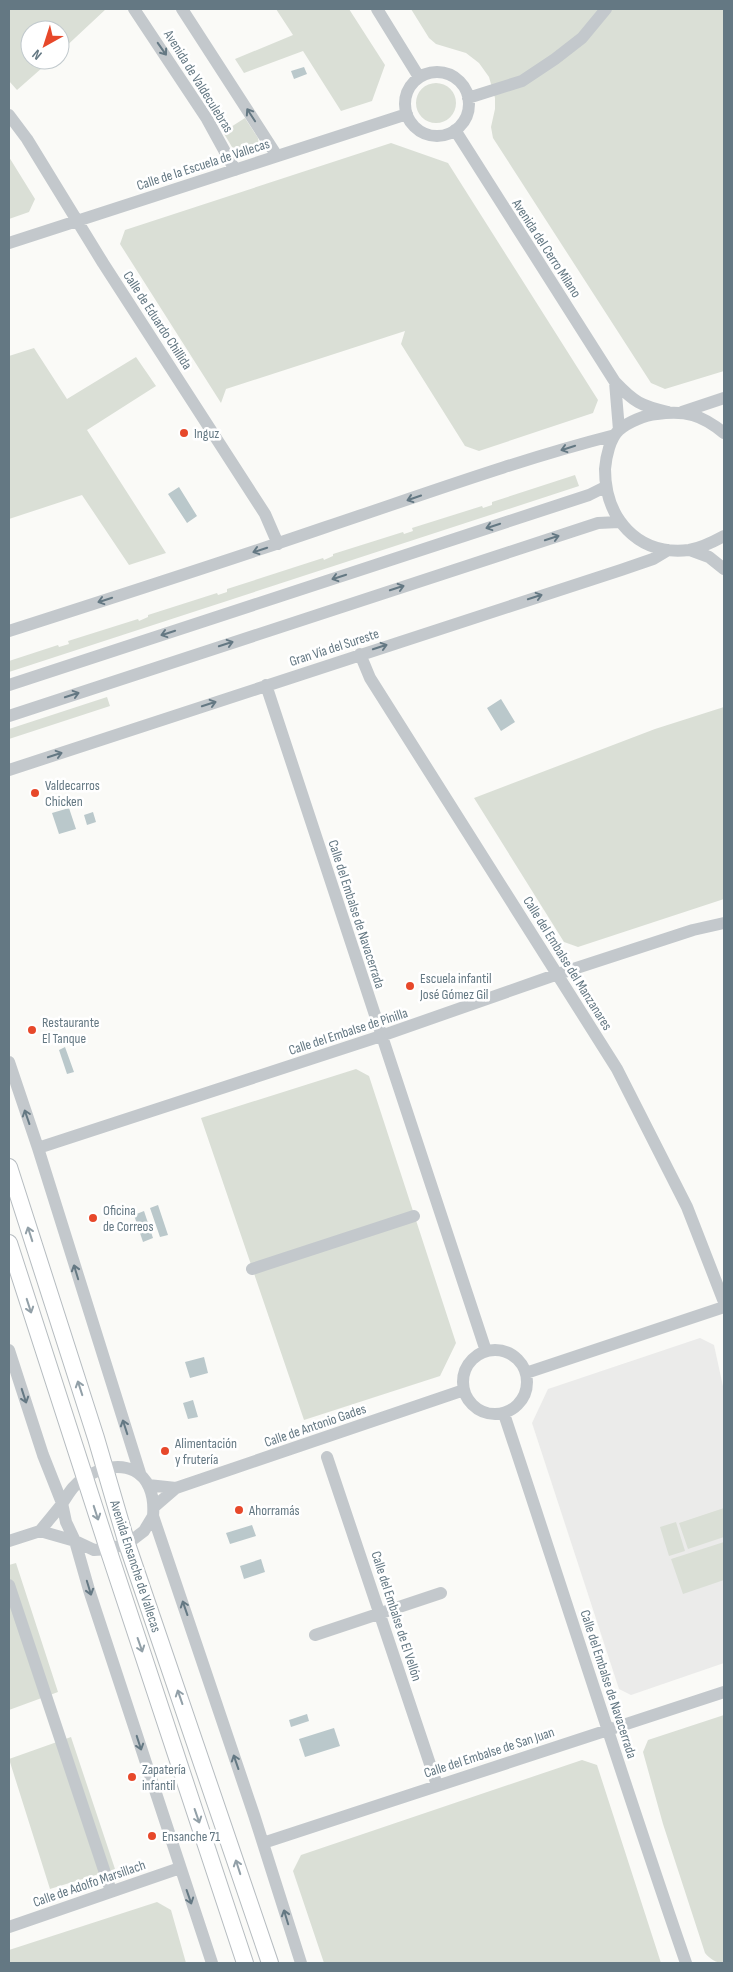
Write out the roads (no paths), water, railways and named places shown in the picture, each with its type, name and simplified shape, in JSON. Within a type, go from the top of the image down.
[{"type":"main road","name":"Avenida Ensanche de Vallecas","points":[[9,1167],[105,1468],[127,1544],[270,1963]]},
{"type":"main road","name":"Avenida Ensanche de Vallecas","points":[[9,1243],[84,1478],[245,1963]]},
{"type":"street","name":"Avenida de Valdeculebras","points":[[134,9],[207,119],[235,170]]},
{"type":"street","name":"Avenida de Valdeculebras","points":[[182,9],[277,156]]},
{"type":"street","points":[[377,9],[419,77]]},
{"type":"street","points":[[468,98],[522,81],[556,59],[582,38],[606,9]]},
{"type":"street","points":[[439,72],[458,80],[468,98],[466,116],[455,130],[446,135],[437,136],[418,130],[406,114],[407,94],[412,84],[419,77],[429,73],[439,72]]},
{"type":"street","name":"Calle de la Escuela de Vallecas","points":[[9,243],[406,114]]},
{"type":"street","name":"Calle de Eduardo Chillida","points":[[9,115],[27,139],[264,514],[278,544]]},
{"type":"street","name":"Avenida del Cerro Milano","points":[[455,130],[615,382],[630,397],[646,407],[688,413],[709,421],[724,433]]},
{"type":"street","name":"Avenida del Cerro Milano","points":[[615,382],[617,433]]},
{"type":"street","points":[[9,631],[278,544],[459,482],[617,433],[652,414],[674,412],[724,398]]},
{"type":"street","points":[[617,433],[606,458],[605,486],[610,504],[619,522],[639,540],[668,550],[690,550],[709,557],[724,569]]},
{"type":"street","points":[[9,685],[579,498],[605,486]]},
{"type":"street","points":[[9,716],[598,523],[619,522]]},
{"type":"street","points":[[690,550],[724,536]]},
{"type":"street","name":"Gran Vía del Sureste","points":[[9,770],[621,570],[653,559],[668,550]]},
{"type":"street","name":"Calle del Embalse del Manzanares","points":[[360,654],[373,682],[618,1069],[688,1207],[724,1302]]},
{"type":"street","name":"Calle del Embalse de Navacerrada","points":[[266,685],[486,1351]]},
{"type":"street","name":"Calle del Embalse de Pinilla","points":[[38,1148],[381,1036],[558,974],[693,930],[723,926]]},
{"type":"street","points":[[9,1062],[38,1148],[140,1473],[148,1485],[154,1511],[301,1963]]},
{"type":"street","points":[[252,1269],[414,1216]]},
{"type":"street","points":[[526,1373],[724,1307]]},
{"type":"street","points":[[9,1350],[43,1455],[62,1503],[66,1522],[75,1541],[89,1590],[212,1963]]},
{"type":"street","points":[[498,1350],[514,1356],[522,1363],[526,1373],[527,1387],[523,1398],[516,1406],[504,1414],[492,1414],[482,1411],[469,1400],[464,1390],[464,1374],[472,1360],[486,1351],[498,1350]]},
{"type":"street","name":"Calle de Antonio Gades","points":[[148,1485],[176,1488],[464,1390]]},
{"type":"street","name":"Calle del Embalse de Navacerrada","points":[[504,1414],[686,1963]]},
{"type":"street","name":"Calle del Embalse de El Vellón","points":[[327,1457],[437,1785]]},
{"type":"street","points":[[9,1542],[40,1531],[62,1503],[68,1491],[84,1478],[105,1468],[125,1466],[140,1473]]},
{"type":"street","name":"Calle de Antonio Gades","points":[[40,1531],[75,1541],[94,1550],[108,1550],[127,1544],[144,1531],[154,1511],[176,1488]]},
{"type":"street","points":[[9,1585],[111,1891]]},
{"type":"street","points":[[315,1635],[441,1593]]},
{"type":"street","name":"Calle del Embalse de San Juan","points":[[263,1843],[724,1692]]},
{"type":"street","name":"Calle de Adolfo Marsillach","points":[[9,1926],[180,1868]]},
{"type":"place","name":"Inguz","points":[[184,433]]},
{"type":"place","name":"Valdecarros Chicken","points":[[35,793]]},
{"type":"place","name":"Escuela infantil José Gómez Gil","points":[[410,986]]},
{"type":"place","name":"Restaurante El Tanque","points":[[32,1030]]},
{"type":"place","name":"Oficina de Correos","points":[[93,1218]]},
{"type":"place","name":"Alimentación y frutería","points":[[165,1451]]},
{"type":"place","name":"Ahorramás","points":[[239,1510]]},
{"type":"place","name":"Zapatería infantil","points":[[132,1777]]},
{"type":"place","name":"Ensanche 71","points":[[152,1836]]}]
